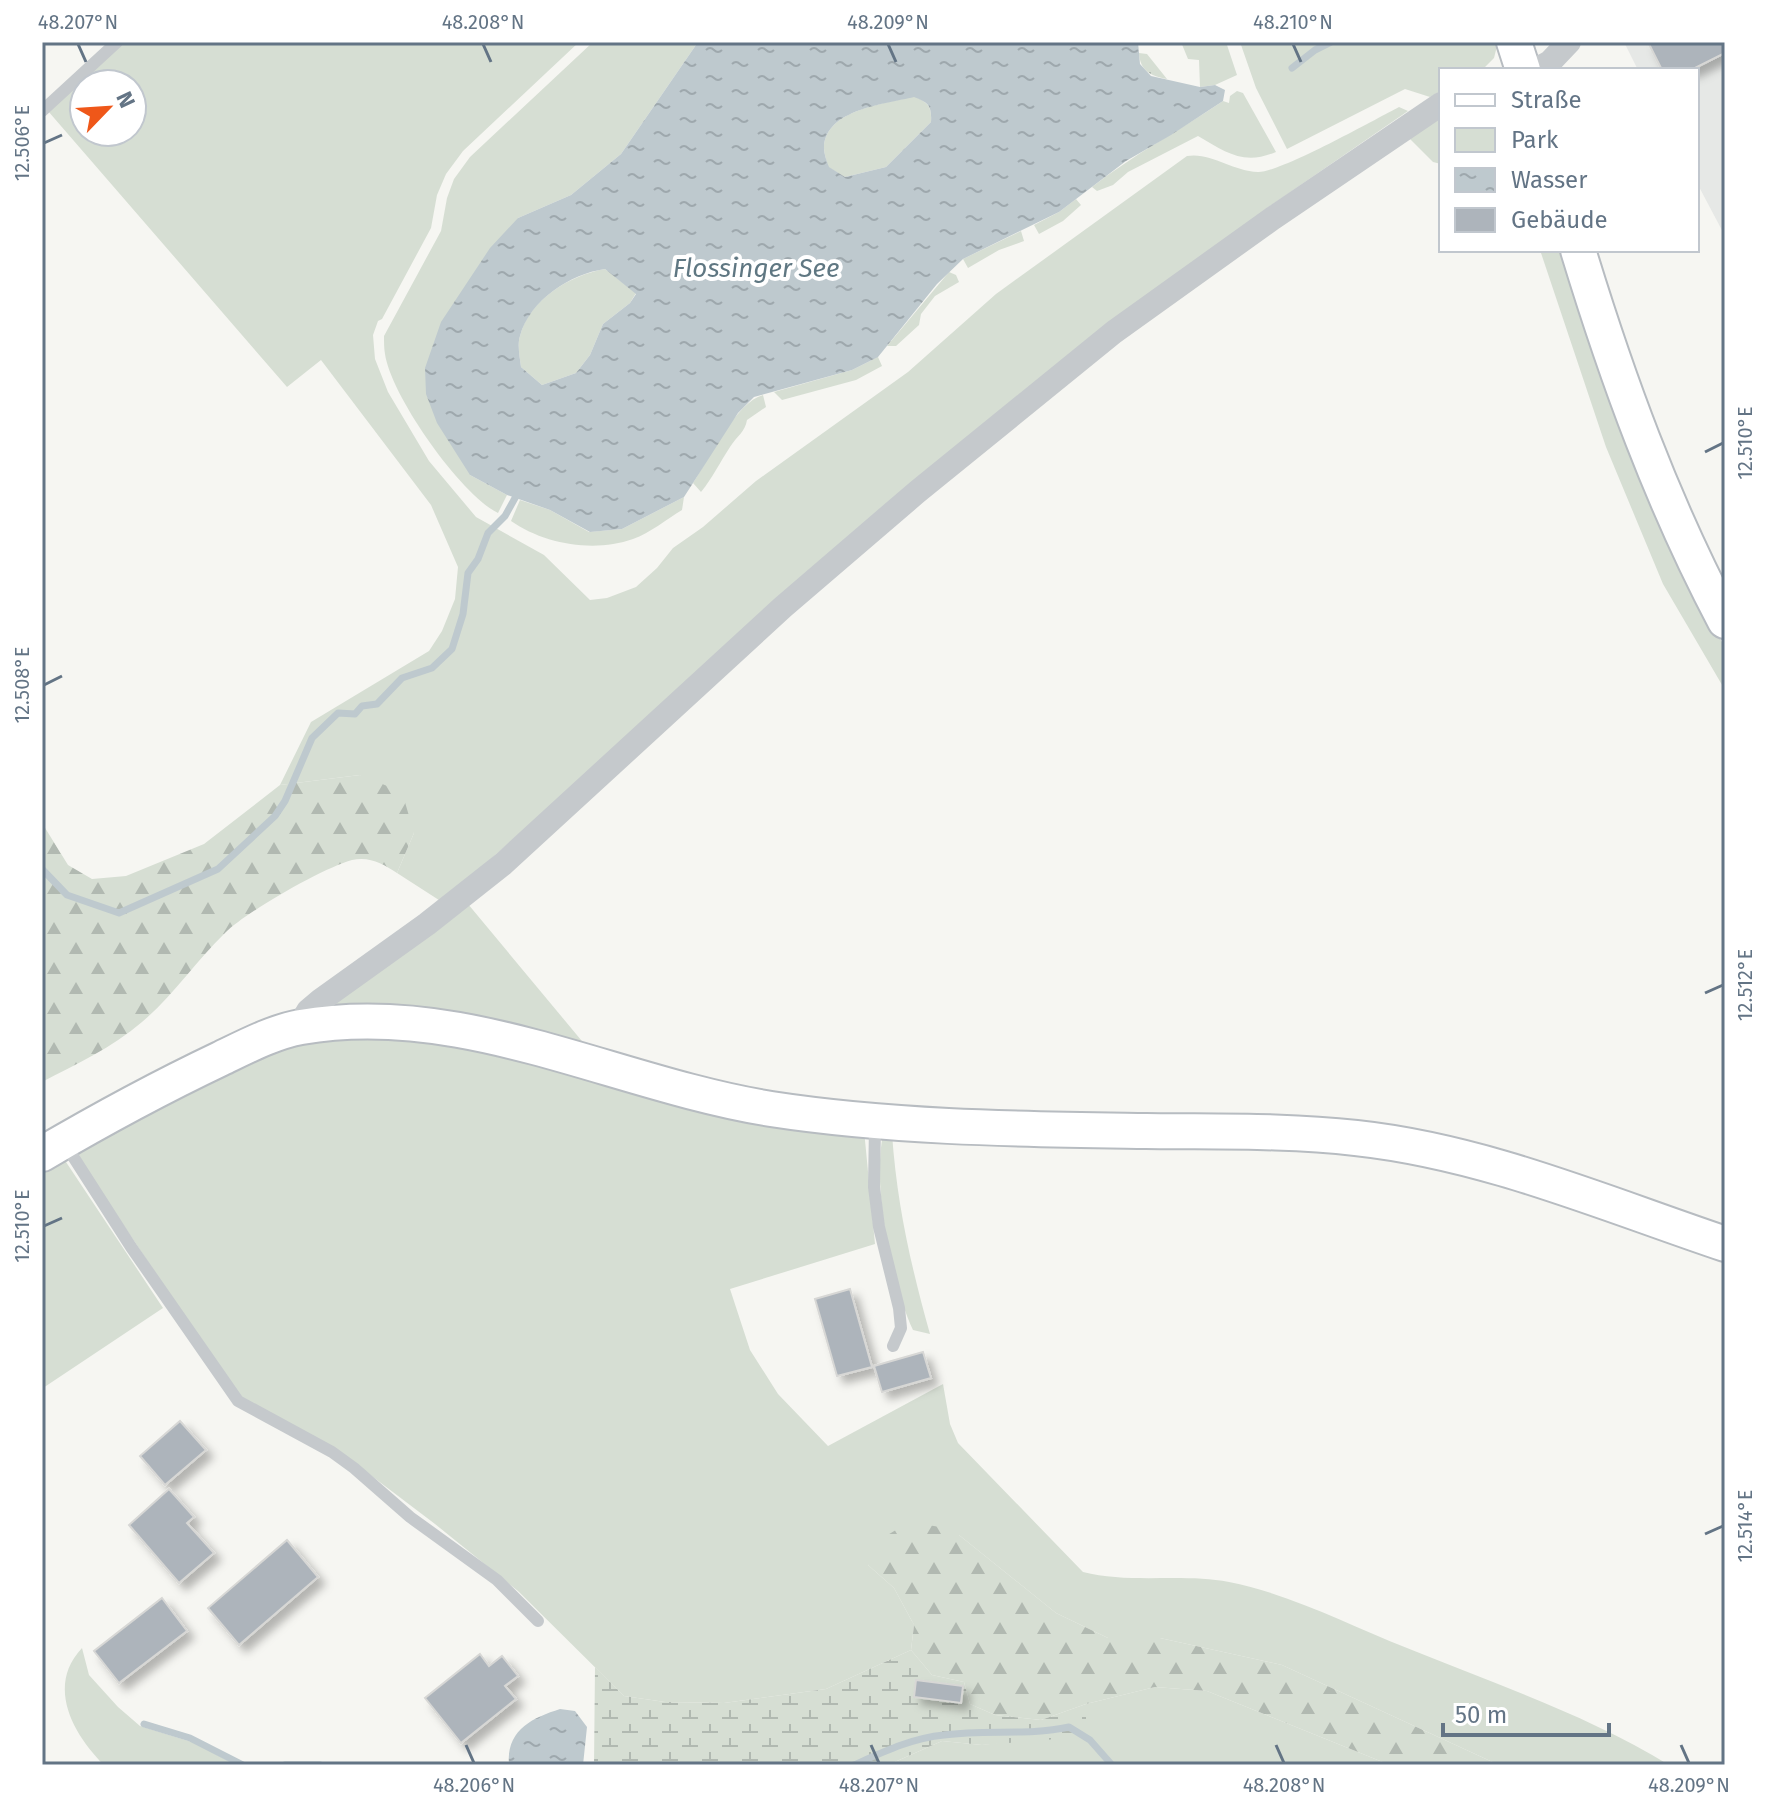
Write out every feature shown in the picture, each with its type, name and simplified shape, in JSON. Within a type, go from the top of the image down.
[{"type":"main road","points":[[1579,252],[1644,448],[1725,621]]},
{"type":"main road","points":[[53,1147],[184,1076],[273,1036],[298,1028],[374,1022],[419,1024],[563,1055],[675,1089],[769,1109],[875,1121],[1005,1129],[1287,1132],[1402,1144],[1455,1154],[1531,1175],[1725,1244]]},
{"type":"street","points":[[1519,63],[1550,62],[1569,42]]},
{"type":"street","points":[[298,1028],[308,1011],[321,1000],[427,924],[503,864],[783,607],[917,492],[1114,332],[1273,218],[1439,105]]},
{"type":"lane","points":[[42,111],[117,42]]},
{"type":"lane","points":[[875,1121],[874,1187],[879,1227],[901,1328],[893,1346]]},
{"type":"lane","points":[[53,1147],[131,1247],[238,1401],[332,1452],[354,1468],[410,1517],[497,1580],[538,1621]]},
{"type":"shaded area","points":[[1624,42],[1725,42],[1725,236],[1699,187],[1699,68],[1637,68]]},
{"type":"green space","points":[[124,42],[579,42],[463,151],[446,174],[437,195],[431,228],[373,335],[375,359],[388,392],[429,461],[476,517],[544,555],[590,600],[607,598],[636,587],[673,548],[703,527],[756,481],[908,372],[996,294],[1187,156],[1205,157],[1248,171],[1269,170],[1349,134],[1399,107],[1408,111],[1267,208],[718,658],[442,902],[397,873],[414,833],[360,775],[280,785],[311,722],[429,651],[442,631],[455,599],[458,567],[431,505],[321,360],[287,387],[80,148],[148,148],[148,68],[95,68]]},
{"type":"green space","points":[[593,42],[698,42],[621,154],[571,195],[518,218],[470,475],[507,495],[498,513],[483,503],[448,466],[414,418],[390,372],[384,336],[441,231],[454,179],[470,157]]},
{"type":"green space","points":[[1181,42],[1226,42],[1237,75],[1215,85],[1200,87],[1199,60],[1188,59]]},
{"type":"green space","points":[[1240,42],[1498,42],[1494,58],[1484,68],[1439,68],[1439,92],[1430,97],[1405,89],[1287,149],[1256,88]]},
{"type":"green space","points":[[1139,53],[1147,54],[1167,79],[1147,72]]},
{"type":"green space","points":[[1237,91],[1243,93],[1276,152],[1254,158],[1244,157],[1226,152],[1198,136],[1128,172],[1113,185],[1097,191],[1092,187],[1223,101],[1229,103],[1230,96]]},
{"type":"green space","points":[[68,93],[68,134],[48,111]]},
{"type":"green space","points":[[914,96],[928,106],[931,122],[886,167],[845,177],[828,167],[824,148],[827,135],[835,125],[859,110]]},
{"type":"green space","points":[[1439,117],[1439,164],[1433,162],[1409,138]]},
{"type":"green space","points":[[1076,199],[1081,205],[1063,221],[1039,234],[1034,225]]},
{"type":"green space","points":[[1021,231],[1024,241],[999,250],[968,268],[963,259]]},
{"type":"green space","points":[[1541,252],[1565,252],[1625,440],[1681,575],[1725,647],[1725,690],[1663,584],[1606,447]]},
{"type":"green space","points":[[605,269],[636,293],[630,303],[603,324],[590,355],[576,373],[542,385],[521,367],[519,343],[525,323],[532,311],[553,291],[578,277]]},
{"type":"green space","points":[[949,272],[956,275],[959,282],[935,296],[921,314],[919,325],[896,346],[887,346]]},
{"type":"green space","points":[[878,357],[882,366],[856,380],[782,400],[774,392],[852,370]]},
{"type":"green space","points":[[763,395],[766,407],[747,420],[743,431],[701,492],[693,483],[724,433],[743,408]]},
{"type":"green space","points":[[684,497],[682,510],[646,533],[618,543],[570,544],[538,535],[511,521],[520,500],[550,510],[589,532],[622,529]]},
{"type":"green space","points":[[360,775],[402,792],[414,833],[397,873],[370,860],[352,860],[286,892],[235,924],[154,1012],[130,1031],[94,1055],[42,1082],[42,823],[68,865],[92,879],[126,876],[204,844],[280,785]]},
{"type":"green space","points":[[468,904],[591,1052],[330,1015],[327,1006]]},
{"type":"green space","points":[[324,1035],[443,1039],[864,1130],[875,1244],[730,1289],[750,1350],[778,1394],[828,1446],[943,1384],[950,1424],[958,1443],[1083,1572],[1119,1577],[1211,1579],[1274,1594],[1574,1716],[1669,1765],[1499,1765],[1282,1665],[1160,1638],[1108,1638],[1056,1613],[959,1535],[868,1565],[894,1588],[914,1625],[911,1650],[826,1689],[724,1703],[665,1702],[624,1696],[518,1591],[435,1524],[348,1458],[237,1395],[82,1163],[78,1152],[265,1049]]},
{"type":"green space","points":[[892,1134],[906,1235],[930,1334],[913,1330],[891,1261],[882,1207],[880,1156],[883,1135]]},
{"type":"green space","points":[[55,1157],[66,1162],[163,1308],[43,1388],[42,1165]]},
{"type":"green space","points":[[909,1522],[940,1527],[959,1535],[1056,1613],[1108,1638],[1160,1638],[1282,1665],[1499,1765],[1390,1765],[1207,1691],[1155,1687],[1086,1704],[1041,1720],[995,1715],[970,1704],[964,1682],[932,1675],[911,1650],[914,1625],[894,1588],[868,1565],[886,1536]]},
{"type":"green space","points":[[82,1648],[89,1675],[140,1726],[195,1743],[236,1765],[104,1765],[82,1739],[68,1709],[65,1694],[71,1663]]},
{"type":"green space","points":[[911,1650],[932,1675],[964,1682],[970,1704],[995,1715],[1041,1720],[1086,1704],[1086,1732],[1048,1740],[982,1745],[942,1741],[888,1765],[594,1765],[595,1667],[624,1696],[665,1702],[724,1703],[826,1689]]},
{"type":"green space","points":[[1155,1687],[1207,1691],[1390,1765],[888,1765],[942,1741],[982,1745],[1085,1732],[1086,1704]]},
{"type":"water","name":"Flossinger See","points":[[698,42],[1138,42],[1140,64],[1151,76],[1200,87],[1215,85],[1225,90],[1223,101],[1126,161],[1059,212],[963,259],[937,284],[878,357],[852,370],[754,397],[738,413],[684,497],[622,529],[590,532],[550,510],[507,495],[470,475],[437,423],[426,394],[425,368],[441,322],[490,248],[518,218],[571,195],[621,154]],"holes":[[[914,97],[928,105],[931,122],[886,167],[845,177],[829,167],[824,148],[827,135],[835,125],[859,110]],[[605,269],[636,294],[630,303],[603,324],[590,355],[576,373],[542,385],[521,367],[519,343],[525,323],[553,291],[578,277]]]},
{"type":"water","points":[[560,1709],[575,1711],[587,1727],[583,1765],[509,1765],[509,1753],[516,1734],[531,1721]]},
{"type":"building","points":[[1648,42],[1725,42],[1725,53],[1695,68],[1661,68]]},
{"type":"building","points":[[850,1289],[872,1367],[837,1376],[815,1299]]},
{"type":"building","points":[[923,1352],[931,1378],[882,1392],[874,1366]]},
{"type":"building","points":[[180,1421],[206,1450],[165,1485],[140,1456]]},
{"type":"building","points":[[169,1489],[194,1517],[187,1523],[214,1553],[179,1583],[129,1525]]},
{"type":"building","points":[[287,1540],[318,1577],[239,1645],[208,1608]]},
{"type":"building","points":[[162,1598],[187,1631],[119,1683],[94,1651]]},
{"type":"building","points":[[480,1654],[489,1666],[502,1656],[518,1676],[505,1686],[516,1699],[461,1743],[425,1698]]},
{"type":"building","points":[[916,1680],[963,1686],[961,1703],[914,1697]]},
{"type":"waterway","points":[[1292,68],[1331,42]]},
{"type":"waterway","points":[[42,869],[67,895],[119,913],[218,869],[275,816],[285,801],[312,738],[338,713],[355,714],[362,706],[377,704],[402,678],[432,668],[452,649],[463,614],[468,573],[478,559],[488,533],[505,516],[515,498]]},
{"type":"waterway","points":[[144,1724],[190,1738],[243,1765]]},
{"type":"waterway","points":[[854,1765],[898,1746],[932,1737],[1069,1727],[1090,1740],[1112,1765]]},
{"type":"waterway","points":[[285,1765],[320,1765]]}]
